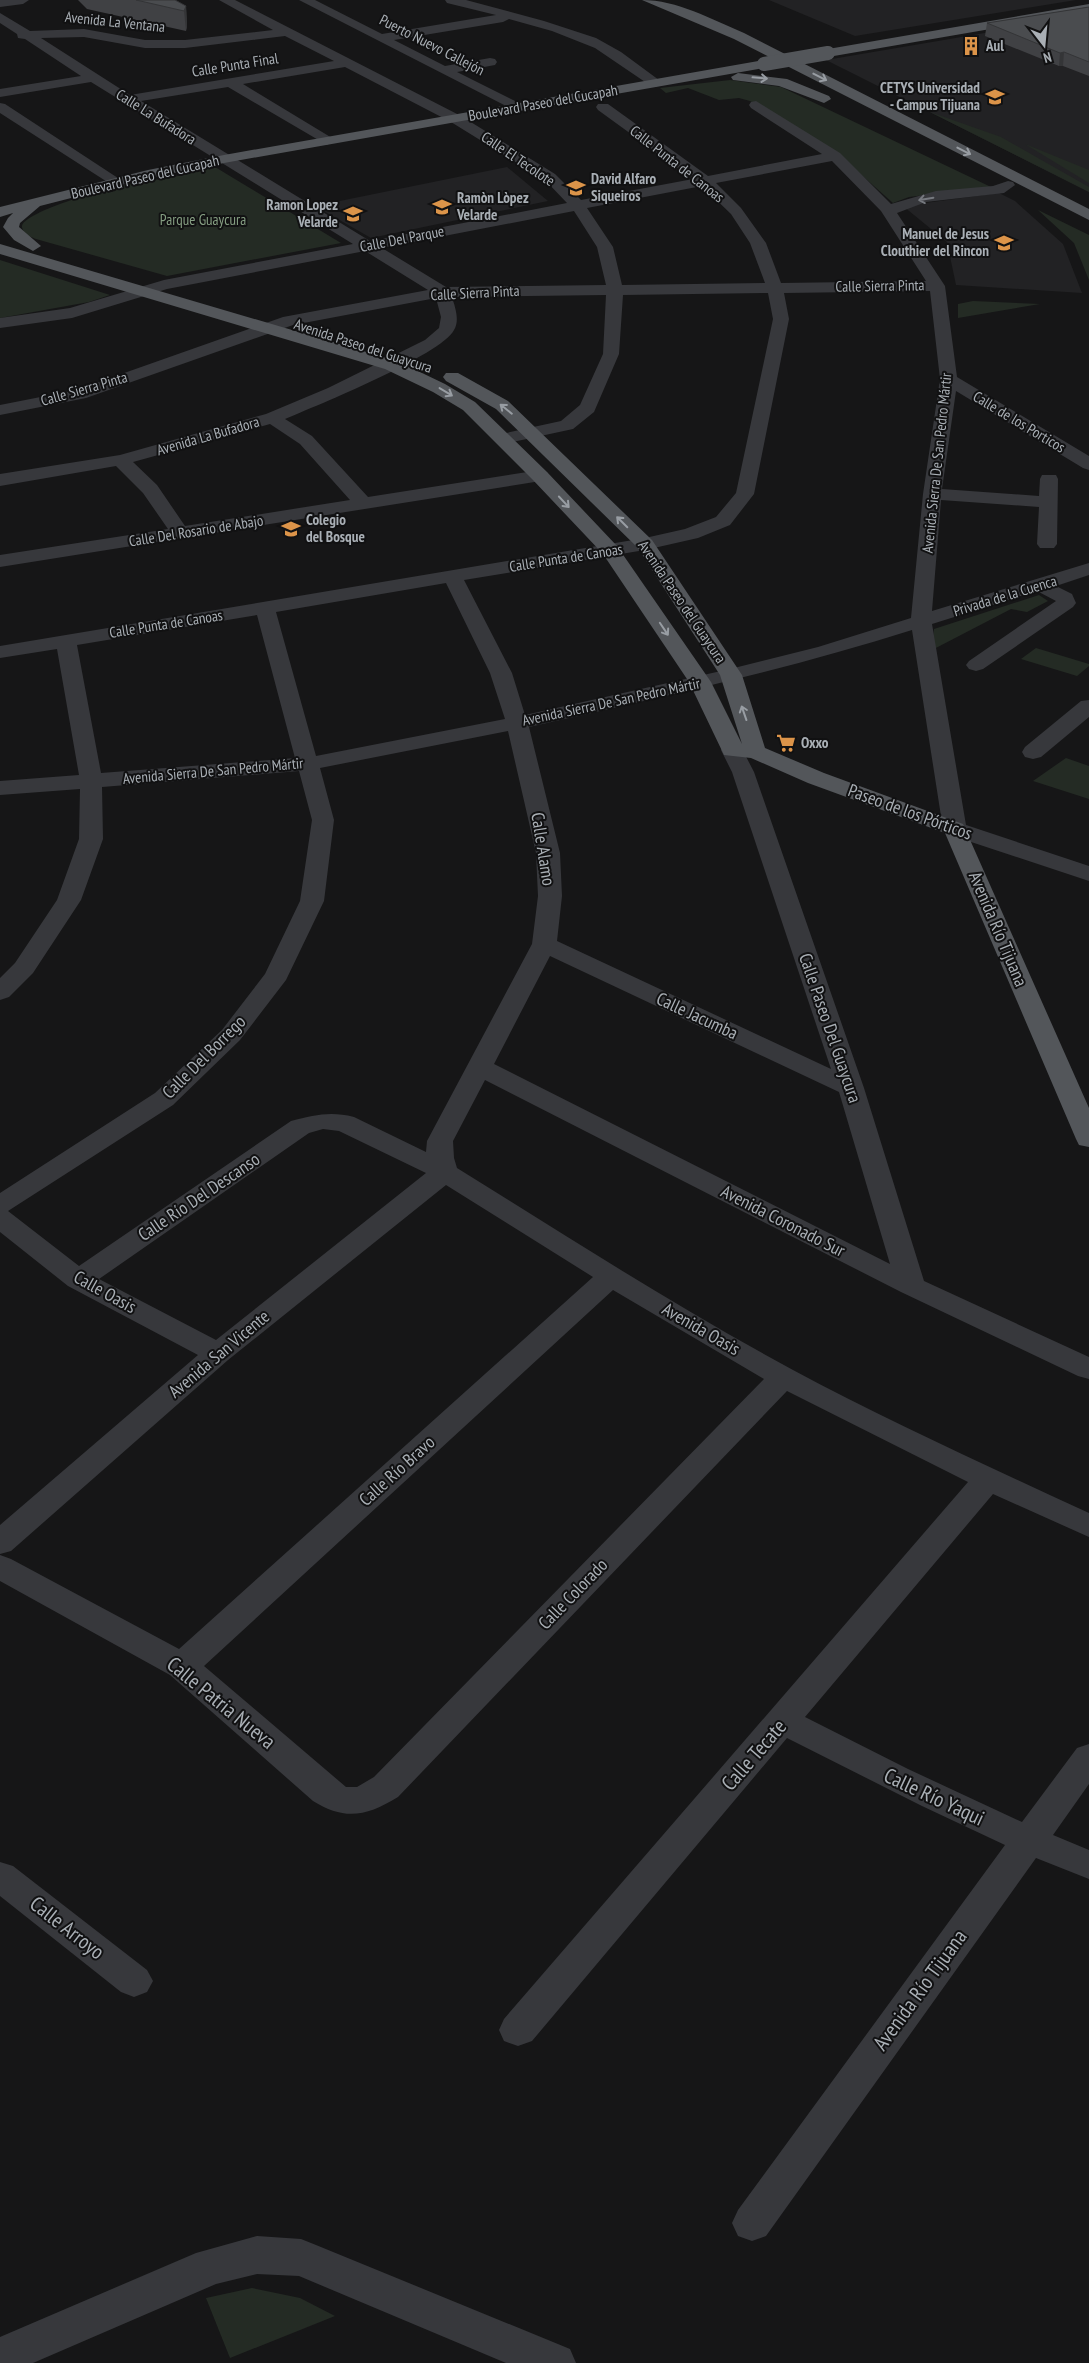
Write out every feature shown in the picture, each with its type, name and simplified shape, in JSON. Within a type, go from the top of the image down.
[{"type":"main road","points":[[648,0],[699,18],[739,36],[1089,215]]},
{"type":"main road","points":[[671,0],[714,15],[754,33],[1089,202]]},
{"type":"main road","name":"Boulevard Paseo del Cucapah","points":[[0,212],[117,182],[224,159],[656,82],[1089,8]]},
{"type":"main road","points":[[677,79],[741,77],[774,80],[793,85],[840,106]]},
{"type":"main road","points":[[893,131],[1089,221]]},
{"type":"main road","points":[[33,246],[19,237],[11,227],[13,221],[36,202]]},
{"type":"main road","name":"Avenida Paseo del Guaycura","points":[[0,237],[289,321],[398,361],[465,382],[502,406],[534,434],[645,544],[731,675],[749,762]]},
{"type":"main road","name":"Avenida Paseo del Guaycura","points":[[0,248],[267,328],[398,361],[469,406],[540,476],[610,550],[700,682],[732,750]]},
{"type":"main road","name":"Paseo de los Pórticos","points":[[732,750],[749,762],[816,778],[956,829]]},
{"type":"main road","name":"Avenida Río Tijuana","points":[[956,829],[1089,1139]]},
{"type":"street","points":[[0,3],[23,0]]},
{"type":"street","name":"Calle El Tecolote","points":[[225,0],[456,118],[550,177],[578,206],[605,248],[615,288],[611,354],[588,408],[567,424],[534,434],[503,439]]},
{"type":"street","name":"Puerto Nuevo Callejón","points":[[305,0],[516,107]]},
{"type":"street","points":[[451,0],[512,16],[592,41],[656,82]]},
{"type":"street","points":[[383,38],[512,16]]},
{"type":"street","name":"Calle La Bufadora","points":[[0,17],[93,78],[443,292]]},
{"type":"street","name":"Avenida La Ventana","points":[[10,37],[84,33],[145,44],[185,44],[287,32]]},
{"type":"street","points":[[444,70],[490,62]]},
{"type":"street","name":"Calle Punta Final","points":[[129,99],[347,63]]},
{"type":"street","points":[[0,93],[93,78]]},
{"type":"street","points":[[230,82],[327,141]]},
{"type":"street","name":"Avenida Sierra De San Pedro Mártir","points":[[0,788],[308,764],[517,723],[731,675],[825,652],[922,622],[932,494],[949,379],[937,286],[889,211],[835,156],[756,104]]},
{"type":"street","points":[[0,107],[117,182]]},
{"type":"street","name":"Calle Punta de Canoas","points":[[0,652],[645,544],[690,534],[723,521],[744,494],[781,319],[775,288],[758,244],[736,211],[704,180],[603,107]]},
{"type":"street","name":"Calle Del Parque","points":[[0,323],[72,313],[164,285],[835,156]]},
{"type":"street","points":[[889,211],[901,203],[953,194],[1000,190],[1008,184]]},
{"type":"street","name":"Calle Sierra Pinta","points":[[0,410],[80,394],[289,321],[443,292],[615,288],[937,286]]},
{"type":"street","points":[[398,361],[431,344],[447,329],[450,316],[443,292]]},
{"type":"street","name":"Avenida La Bufadora","points":[[0,480],[120,460],[272,418],[398,361]]},
{"type":"street","name":"Calle de los Porticos","points":[[949,379],[1089,464]]},
{"type":"street","points":[[272,418],[306,440],[364,504]]},
{"type":"street","points":[[1070,453],[1089,448]]},
{"type":"street","points":[[120,460],[150,490],[181,534]]},
{"type":"street","name":"Calle Del Rosario de Abajo","points":[[0,561],[540,476]]},
{"type":"street","points":[[1048,544],[1050,479]]},
{"type":"street","points":[[932,494],[1049,502]]},
{"type":"street","name":"Privada de la Cuenca","points":[[922,622],[1089,569]]},
{"type":"street","name":"Calle Alamo","points":[[444,1172],[440,1158],[440,1141],[544,944],[550,896],[548,853],[517,723],[500,673],[452,576]]},
{"type":"street","points":[[976,664],[1066,602],[1065,598],[1040,585]]},
{"type":"street","name":"Calle Del Borrego","points":[[0,1205],[164,1099],[231,1035],[277,975],[312,901],[322,820],[265,608]]},
{"type":"street","name":"Avenida Río Tijuana","points":[[922,622],[956,829]]},
{"type":"street","points":[[0,992],[24,968],[69,900],[90,839],[91,782],[66,641]]},
{"type":"street","points":[[1033,752],[1089,706]]},
{"type":"street","name":"Calle Paseo Del Guaycura","points":[[749,762],[911,1286]]},
{"type":"street","name":"Paseo de los Pórticos","points":[[956,829],[1089,874]]},
{"type":"street","name":"Calle Jacumba","points":[[544,944],[851,1088]]},
{"type":"street","name":"Avenida Coronado Sur","points":[[480,1067],[911,1286],[1089,1369]]},
{"type":"street","name":"Avenida Oasis","points":[[322,1121],[345,1123],[444,1172],[611,1276],[783,1377],[988,1479],[1089,1526]]},
{"type":"street","name":"Calle Río Del Descanso","points":[[78,1280],[300,1127],[322,1121]]},
{"type":"street","name":"Avenida San Vicente","points":[[0,1543],[218,1353],[444,1172]]},
{"type":"street","name":"Calle Oasis","points":[[0,1218],[78,1280],[218,1353]]},
{"type":"street","name":"Calle Río Bravo","points":[[182,1666],[611,1276]]},
{"type":"street","name":"Calle Colorado","points":[[356,1801],[372,1796],[386,1788],[783,1377]]},
{"type":"street","name":"Calle Tecate","points":[[518,2030],[988,1479]]},
{"type":"street","name":"Calle Patria Nueva","points":[[0,1568],[182,1666],[325,1791],[338,1801],[356,1801]]},
{"type":"street","name":"Calle Río Yaqui","points":[[783,1721],[911,1788],[1029,1841],[1089,1865]]},
{"type":"street","name":"Avenida Río Tijuana","points":[[752,2223],[1089,1757]]},
{"type":"street","name":"Calle Arroyo","points":[[0,1876],[134,1980]]},
{"type":"street","points":[[0,2356],[210,2266],[257,2255],[301,2258],[554,2363]]},
{"type":"shaded area","points":[[769,0],[1076,0],[855,36]]},
{"type":"shaded area","name":"CETYS Universidad - Campus Tijuana","points":[[1089,15],[1089,192],[826,60],[938,41]]},
{"type":"shaded area","points":[[507,167],[548,201],[371,238],[315,206]]},
{"type":"shaded area","name":"Manuel de Jesus Clouthier del Rincon","points":[[999,193],[1015,201],[1063,244],[1082,293],[956,285],[947,242],[903,206]]},
{"type":"green space","points":[[730,80],[781,87],[991,187],[909,197],[893,203],[839,155],[750,101],[739,98],[719,100],[688,88],[666,93],[660,88]]},
{"type":"green space","points":[[930,112],[1001,137],[1089,187],[1089,192]]},
{"type":"green space","points":[[1025,144],[1089,170],[1089,183]]},
{"type":"green space","name":"Parque Guaycura","points":[[215,167],[341,243],[167,276],[36,239],[24,232],[22,227],[25,221],[47,209],[106,189],[183,175]]},
{"type":"green space","points":[[1038,210],[1089,235],[1089,280],[1074,243]]},
{"type":"green space","points":[[0,260],[110,295],[89,302],[0,318]]},
{"type":"green space","points":[[973,301],[1040,304],[958,318],[958,304]]},
{"type":"green space","points":[[1039,595],[1048,601],[1027,612],[1011,609],[932,650],[934,629]]},
{"type":"green space","points":[[1036,648],[1089,664],[1089,666],[1077,676],[1021,659]]},
{"type":"green space","points":[[1066,758],[1089,766],[1089,799],[1033,781]]},
{"type":"green space","points":[[252,2288],[300,2298],[335,2316],[230,2358],[206,2298]]},
{"type":"building","points":[[136,0],[175,0],[186,6],[184,11]]},
{"type":"building","points":[[1089,7],[1089,62],[1064,52],[1060,53],[987,23]]},
{"type":"place","name":"Aul","points":[[971,46]]},
{"type":"place","name":"CETYS Universidad - Campus Tijuana","points":[[995,97]]},
{"type":"place","name":"David Alfaro Siqueiros","points":[[576,188]]},
{"type":"place","name":"Ramòn Lòpez Velarde","points":[[442,207]]},
{"type":"place","name":"Ramon Lopez Velarde","points":[[353,214]]},
{"type":"place","name":"Manuel de Jesus Clouthier del Rincon","points":[[1004,243]]},
{"type":"place","name":"Colegio del Bosque","points":[[291,529]]},
{"type":"place","name":"Oxxo","points":[[786,743]]}]
